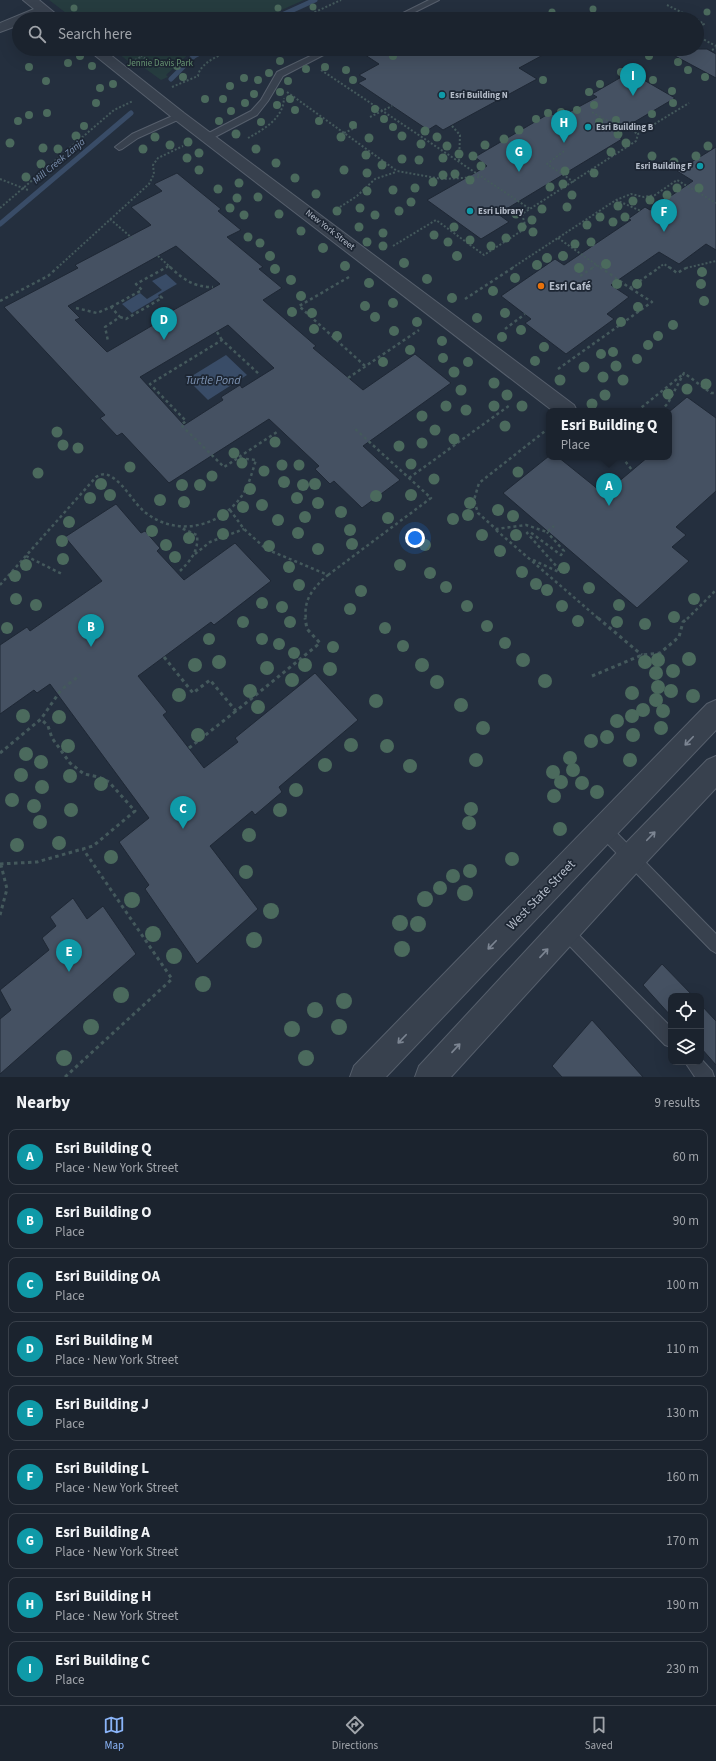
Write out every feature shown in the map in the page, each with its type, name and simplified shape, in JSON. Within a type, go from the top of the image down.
[{"type":"street","points":[[30,0],[46,12]]},
{"type":"street","points":[[39,12],[44,10]]},
{"type":"street","points":[[0,28],[12,23]]},
{"type":"street","name":"New York Street","points":[[103,56],[179,116],[563,408]]},
{"type":"street","name":"West State Street","points":[[365,1077],[716,712]]},
{"type":"street","points":[[430,1077],[630,858],[716,769]]},
{"type":"lane","points":[[410,12],[435,0]]},
{"type":"lane","points":[[208,137],[254,113],[264,102],[280,74],[317,56]]},
{"type":"lane","points":[[119,147],[135,136],[179,116]]},
{"type":"lane","points":[[604,830],[716,945]]},
{"type":"lane","points":[[565,930],[668,1036]]},
{"type":"lane","points":[[696,1065],[706,1077]]},
{"type":"path","points":[[315,12],[341,0]]},
{"type":"path","points":[[667,5],[681,12]]},
{"type":"path","points":[[704,40],[716,47],[712,50]]},
{"type":"path","points":[[142,56],[147,60]]},
{"type":"path","points":[[177,85],[198,76],[199,70],[204,65],[220,56]]},
{"type":"path","points":[[316,70],[328,73],[530,209]]},
{"type":"path","points":[[285,90],[397,172],[442,180],[482,177]]},
{"type":"path","points":[[0,208],[114,110],[138,98]]},
{"type":"path","points":[[393,246],[436,220],[484,256],[526,228],[522,214],[636,141],[638,134],[689,103]]},
{"type":"path","points":[[370,117],[392,106]]},
{"type":"path","points":[[592,112],[605,120],[616,121],[638,134]]},
{"type":"path","points":[[452,126],[460,135],[459,162]]},
{"type":"path","points":[[344,133],[357,127]]},
{"type":"path","points":[[0,301],[48,276],[149,184],[154,174],[153,165],[158,158],[183,146]]},
{"type":"path","points":[[564,151],[547,164],[574,182]]},
{"type":"path","points":[[340,207],[357,196],[375,179],[397,172]]},
{"type":"path","points":[[0,179],[12,181],[28,190]]},
{"type":"path","points":[[465,299],[616,200],[631,194],[644,197],[655,195],[677,180],[716,204]]},
{"type":"path","points":[[616,200],[641,211]]},
{"type":"path","points":[[110,219],[132,238]]},
{"type":"path","points":[[558,238],[652,302],[558,369]]},
{"type":"path","points":[[158,256],[187,284],[198,288],[213,287]]},
{"type":"path","points":[[630,288],[664,264],[677,273],[690,266],[716,261]]},
{"type":"path","points":[[580,276],[597,265]]},
{"type":"path","points":[[76,308],[97,313],[142,290],[136,284],[169,266]]},
{"type":"path","points":[[348,277],[300,306],[365,366]]},
{"type":"path","points":[[110,307],[120,317],[126,318],[162,298],[160,296]]},
{"type":"path","points":[[505,328],[525,314]]},
{"type":"path","points":[[108,341],[105,327],[120,317]]},
{"type":"path","points":[[348,378],[419,330]]},
{"type":"path","points":[[217,332],[222,340],[260,374]]},
{"type":"path","points":[[222,340],[150,384],[186,421],[181,425],[224,467],[276,432]]},
{"type":"path","points":[[684,373],[711,393],[716,393]]},
{"type":"path","points":[[641,408],[684,373]]},
{"type":"path","points":[[664,408],[668,403],[684,373]]},
{"type":"path","points":[[409,478],[510,405]]},
{"type":"path","points":[[190,748],[320,643],[307,629],[304,607],[315,586],[431,498],[353,427]]},
{"type":"path","points":[[546,430],[479,483],[474,500],[478,513],[642,655]]},
{"type":"path","points":[[180,527],[202,526],[216,521],[230,510],[242,496],[256,460],[238,458]]},
{"type":"path","points":[[624,460],[632,470]]},
{"type":"path","points":[[0,585],[96,477],[101,474],[107,474],[114,478],[151,517],[180,527],[197,535],[198,547],[195,554]]},
{"type":"path","points":[[230,510],[244,529],[266,549],[328,575]]},
{"type":"path","points":[[496,529],[526,525],[547,532],[564,551],[561,555],[530,532],[527,533],[558,568],[559,572],[528,556]]},
{"type":"path","points":[[547,532],[554,526]]},
{"type":"path","points":[[180,571],[195,554],[210,542],[244,529]]},
{"type":"path","points":[[26,556],[62,574]]},
{"type":"path","points":[[592,676],[642,655],[660,652],[670,646],[679,637],[683,622],[716,590]]},
{"type":"path","points":[[164,657],[193,693],[210,680],[236,711]]},
{"type":"path","points":[[0,753],[41,719],[61,690],[80,675]]},
{"type":"path","points":[[0,915],[7,888],[0,864],[37,862],[93,846],[135,811],[109,782],[99,777],[84,774],[70,763],[52,738],[48,726],[41,719]]},
{"type":"path","points":[[65,1077],[172,979],[83,849]]},
{"type":"green space","points":[[49,0],[304,0],[277,12],[65,12]]},
{"type":"green space","name":"Jennie Davis Park","points":[[122,56],[186,56],[166,75],[168,77],[161,80],[132,59],[128,61]]},
{"type":"water","points":[[166,274],[177,284],[158,295],[159,297],[132,313],[122,304],[140,293],[147,299],[162,290],[152,281]]},
{"type":"water","name":"Turtle Pond","points":[[226,355],[247,375],[208,400],[187,379]]},
{"type":"building","points":[[704,49],[707,49],[716,54],[716,78],[675,56],[704,56]]},
{"type":"building","name":"Esri Building N","points":[[367,56],[541,56],[519,68],[537,79],[443,130],[436,125],[428,130],[358,83],[366,79],[359,75],[379,64]]},
{"type":"building","points":[[630,72],[675,98],[614,134],[622,139],[498,214],[509,222],[481,239],[427,200],[487,166],[475,157],[550,113],[558,118],[597,97],[592,94]]},
{"type":"building","points":[[716,147],[716,250],[706,244],[679,264],[659,252],[611,285],[629,297],[607,314],[614,319],[566,354],[525,323],[531,319],[501,296],[555,259],[564,265],[631,220],[628,219],[645,207],[650,210],[693,181],[677,171]]},
{"type":"building","points":[[177,173],[221,209],[218,211],[241,230],[227,237],[263,267],[259,269],[282,288],[263,300],[316,346],[313,348],[363,390],[415,354],[451,383],[363,446],[400,480],[362,508],[334,481],[330,484],[315,469],[319,466],[269,419],[169,483],[122,433],[117,436],[100,418],[105,415],[4,307],[78,268],[75,265],[151,225],[131,207],[162,191],[154,184]],"holes":[[[176,246],[220,284],[170,312],[172,314],[107,352],[75,320],[80,318],[68,306]],[[228,325],[274,368],[242,388],[240,385],[221,397],[223,400],[184,425],[140,377]]]},
{"type":"building","points":[[687,397],[716,418],[716,491],[676,527],[686,535],[672,547],[689,561],[637,608],[503,493],[546,458],[546,460],[562,460],[604,494],[644,460],[672,460],[672,410]]},
{"type":"building","points":[[116,504],[141,533],[145,531],[160,548],[157,551],[184,580],[235,543],[271,581],[214,625],[211,622],[138,676],[167,712],[163,715],[204,768],[238,742],[235,738],[315,673],[358,720],[279,787],[282,792],[255,815],[252,811],[210,846],[258,909],[197,964],[145,889],[149,885],[119,842],[149,818],[50,684],[37,693],[34,690],[0,714],[0,645],[27,627],[30,631],[102,581],[65,537]]},
{"type":"building","points":[[73,898],[87,919],[103,906],[136,954],[0,1074],[0,1019],[11,1010],[0,990],[49,950],[42,938],[56,926],[50,917]]},
{"type":"building","points":[[662,964],[690,993],[668,993],[668,1013],[643,985]]},
{"type":"building","points":[[704,1008],[716,1021],[716,1065],[704,1051]]},
{"type":"building","points":[[592,1020],[643,1077],[562,1077],[552,1066]]},
{"type":"waterway","name":"Mill Creek Zanja","points":[[288,12],[315,0]]},
{"type":"waterway","name":"Mill Creek Zanja","points":[[171,79],[194,56]]},
{"type":"waterway","name":"Mill Creek Zanja","points":[[0,224],[131,113]]},
{"type":"place","name":"Esri Building N","points":[[442,95]]},
{"type":"place","name":"Esri Building C","points":[[633,96]]},
{"type":"place","name":"Esri Building B","points":[[588,127]]},
{"type":"place","name":"Esri Building H","points":[[564,143]]},
{"type":"place","name":"Esri Building F","points":[[700,166]]},
{"type":"place","name":"Esri Building A","points":[[519,172]]},
{"type":"place","name":"Esri Library","points":[[470,211]]},
{"type":"place","name":"Esri Building L","points":[[664,232]]},
{"type":"place","name":"Esri Café","points":[[541,286]]},
{"type":"place","name":"Esri Building M","points":[[164,340]]},
{"type":"place","name":"Esri Building Q","points":[[609,506]]},
{"type":"place","name":"Esri Building O","points":[[91,647]]},
{"type":"place","name":"Esri Building OA","points":[[183,829]]},
{"type":"place","name":"Esri Building J","points":[[69,972]]}]
